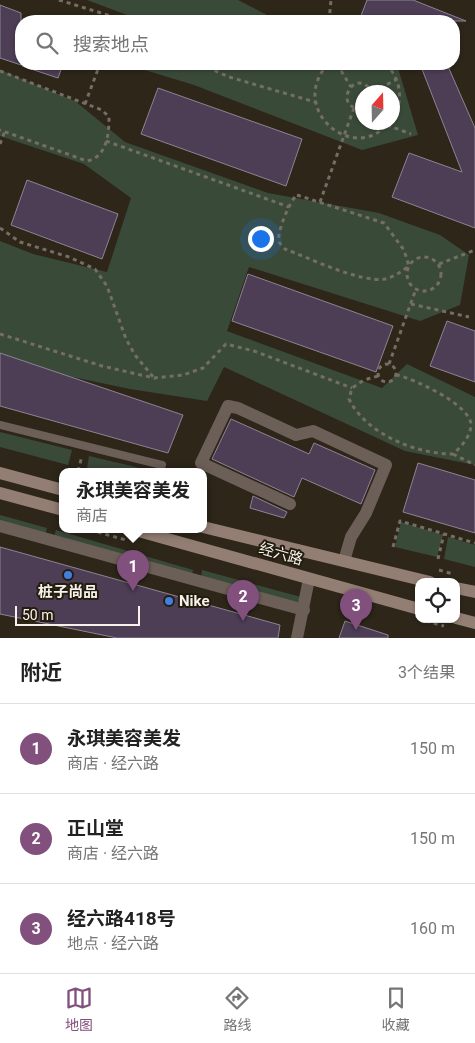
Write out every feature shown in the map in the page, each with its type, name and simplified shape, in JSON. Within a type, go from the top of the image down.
[{"type":"main road","points":[[0,473],[59,489]]},
{"type":"main road","points":[[0,493],[59,509]]},
{"type":"main road","name":"经六路","points":[[207,528],[415,578]]},
{"type":"main road","name":"经六路","points":[[146,533],[415,608]]},
{"type":"main road","points":[[460,589],[475,592]]},
{"type":"main road","points":[[460,619],[475,623]]},
{"type":"street","points":[[290,504],[200,463],[228,406],[238,408],[296,435],[313,431],[386,465],[366,513],[351,537],[344,561]]},
{"type":"street","points":[[0,526],[304,610]]},
{"type":"street","points":[[297,638],[309,579]]},
{"type":"lane","points":[[0,426],[162,466]]},
{"type":"path","points":[[59,0],[102,15]]},
{"type":"path","points":[[330,15],[331,0]]},
{"type":"path","points":[[85,104],[98,70]]},
{"type":"path","points":[[214,70],[230,77],[316,102]]},
{"type":"path","points":[[323,70],[318,76],[314,91],[322,119],[332,130],[345,136],[361,138],[375,134],[380,130]]},
{"type":"path","points":[[340,70],[351,87]]},
{"type":"path","points":[[390,70],[396,79],[397,85]]},
{"type":"path","points":[[0,71],[102,110],[109,117],[106,141],[101,155],[87,161],[0,130]]},
{"type":"path","points":[[385,85],[396,79]]},
{"type":"path","points":[[320,202],[354,108],[349,103],[347,96],[351,87],[355,86]]},
{"type":"path","points":[[400,129],[411,134]]},
{"type":"path","points":[[0,144],[4,131]]},
{"type":"path","points":[[106,141],[289,208]]},
{"type":"path","points":[[320,202],[297,195],[292,199],[279,233],[279,242],[285,249],[367,279],[385,279],[397,275],[409,266],[415,259],[423,256],[432,258],[439,264],[442,273],[440,282],[434,288],[425,291],[416,289],[410,283],[407,275],[409,266],[404,250],[384,223],[320,202]]},
{"type":"path","points":[[0,228],[20,242],[69,257],[95,269],[107,286],[126,339],[135,355],[154,378]]},
{"type":"path","points":[[439,264],[475,250]]},
{"type":"path","points":[[389,364],[416,289]]},
{"type":"path","points":[[411,304],[469,316]]},
{"type":"path","points":[[0,334],[102,366],[154,378],[184,375],[203,368],[226,344],[254,351],[352,388]]},
{"type":"path","points":[[378,376],[380,367],[389,364],[394,366],[397,375]]},
{"type":"path","points":[[378,376],[381,380],[390,382],[397,375]]},
{"type":"path","points":[[397,375],[413,379],[434,390],[466,414],[471,423],[468,437],[453,454]]},
{"type":"path","points":[[378,376],[364,380],[352,388],[349,399],[356,412],[373,427],[394,439],[437,454],[453,454],[475,465]]},
{"type":"path","points":[[393,548],[400,521],[475,543]]},
{"type":"path","points":[[438,559],[444,534]]},
{"type":"green space","points":[[87,0],[238,0],[267,15],[127,15]]},
{"type":"green space","points":[[0,70],[75,101],[125,142],[268,193],[379,213],[440,235],[469,255],[460,305],[420,321],[249,267],[227,331],[382,388],[407,364],[475,397],[475,465],[405,451],[224,367],[207,401],[130,389],[0,362],[0,241],[33,254],[107,272],[131,198],[84,164],[0,136]]},
{"type":"green space","points":[[145,70],[399,70],[418,135],[362,150],[194,85]]},
{"type":"green space","points":[[0,432],[72,450],[68,465],[0,447]]},
{"type":"green space","points":[[89,456],[140,468],[87,468]]},
{"type":"green space","points":[[0,515],[47,528],[45,535],[0,522]]},
{"type":"green space","points":[[401,522],[443,535],[437,557],[395,547]]},
{"type":"green space","points":[[56,530],[59,531],[59,533],[66,533],[193,570],[192,575],[54,537]]},
{"type":"green space","points":[[448,537],[475,545],[475,567],[444,559]]},
{"type":"green space","points":[[202,570],[301,597],[299,605],[201,579]]},
{"type":"building","points":[[367,0],[413,0],[451,15],[361,15]]},
{"type":"building","points":[[0,5],[21,13],[21,15],[15,15],[15,63],[0,58]]},
{"type":"building","points":[[34,70],[61,70],[58,78]]},
{"type":"building","points":[[422,70],[450,70],[475,128],[475,228],[392,197],[409,153],[462,172]]},
{"type":"building","points":[[158,88],[302,139],[286,186],[141,134]]},
{"type":"building","points":[[27,180],[118,214],[102,259],[11,225]]},
{"type":"building","points":[[248,274],[393,326],[376,372],[232,321]]},
{"type":"building","points":[[447,321],[475,331],[475,382],[430,366]]},
{"type":"building","points":[[0,353],[183,415],[168,453],[0,406]]},
{"type":"building","points":[[231,419],[309,454],[314,443],[375,470],[361,504],[302,478],[294,497],[212,459]]},
{"type":"building","points":[[418,463],[475,480],[475,533],[403,512]]},
{"type":"building","points":[[253,496],[287,512],[284,518],[250,508]]},
{"type":"building","points":[[0,547],[280,625],[278,638],[117,638],[0,614]]},
{"type":"building","points":[[345,621],[388,635],[388,638],[339,638]]},
{"type":"place","name":"桩子尚品","points":[[68,575]]},
{"type":"place","name":"永琪美容美发","points":[[133,591]]},
{"type":"place","name":"Nike","points":[[169,601]]},
{"type":"place","name":"正山堂","points":[[243,621]]},
{"type":"place","name":"经六路418号","points":[[356,630]]}]
